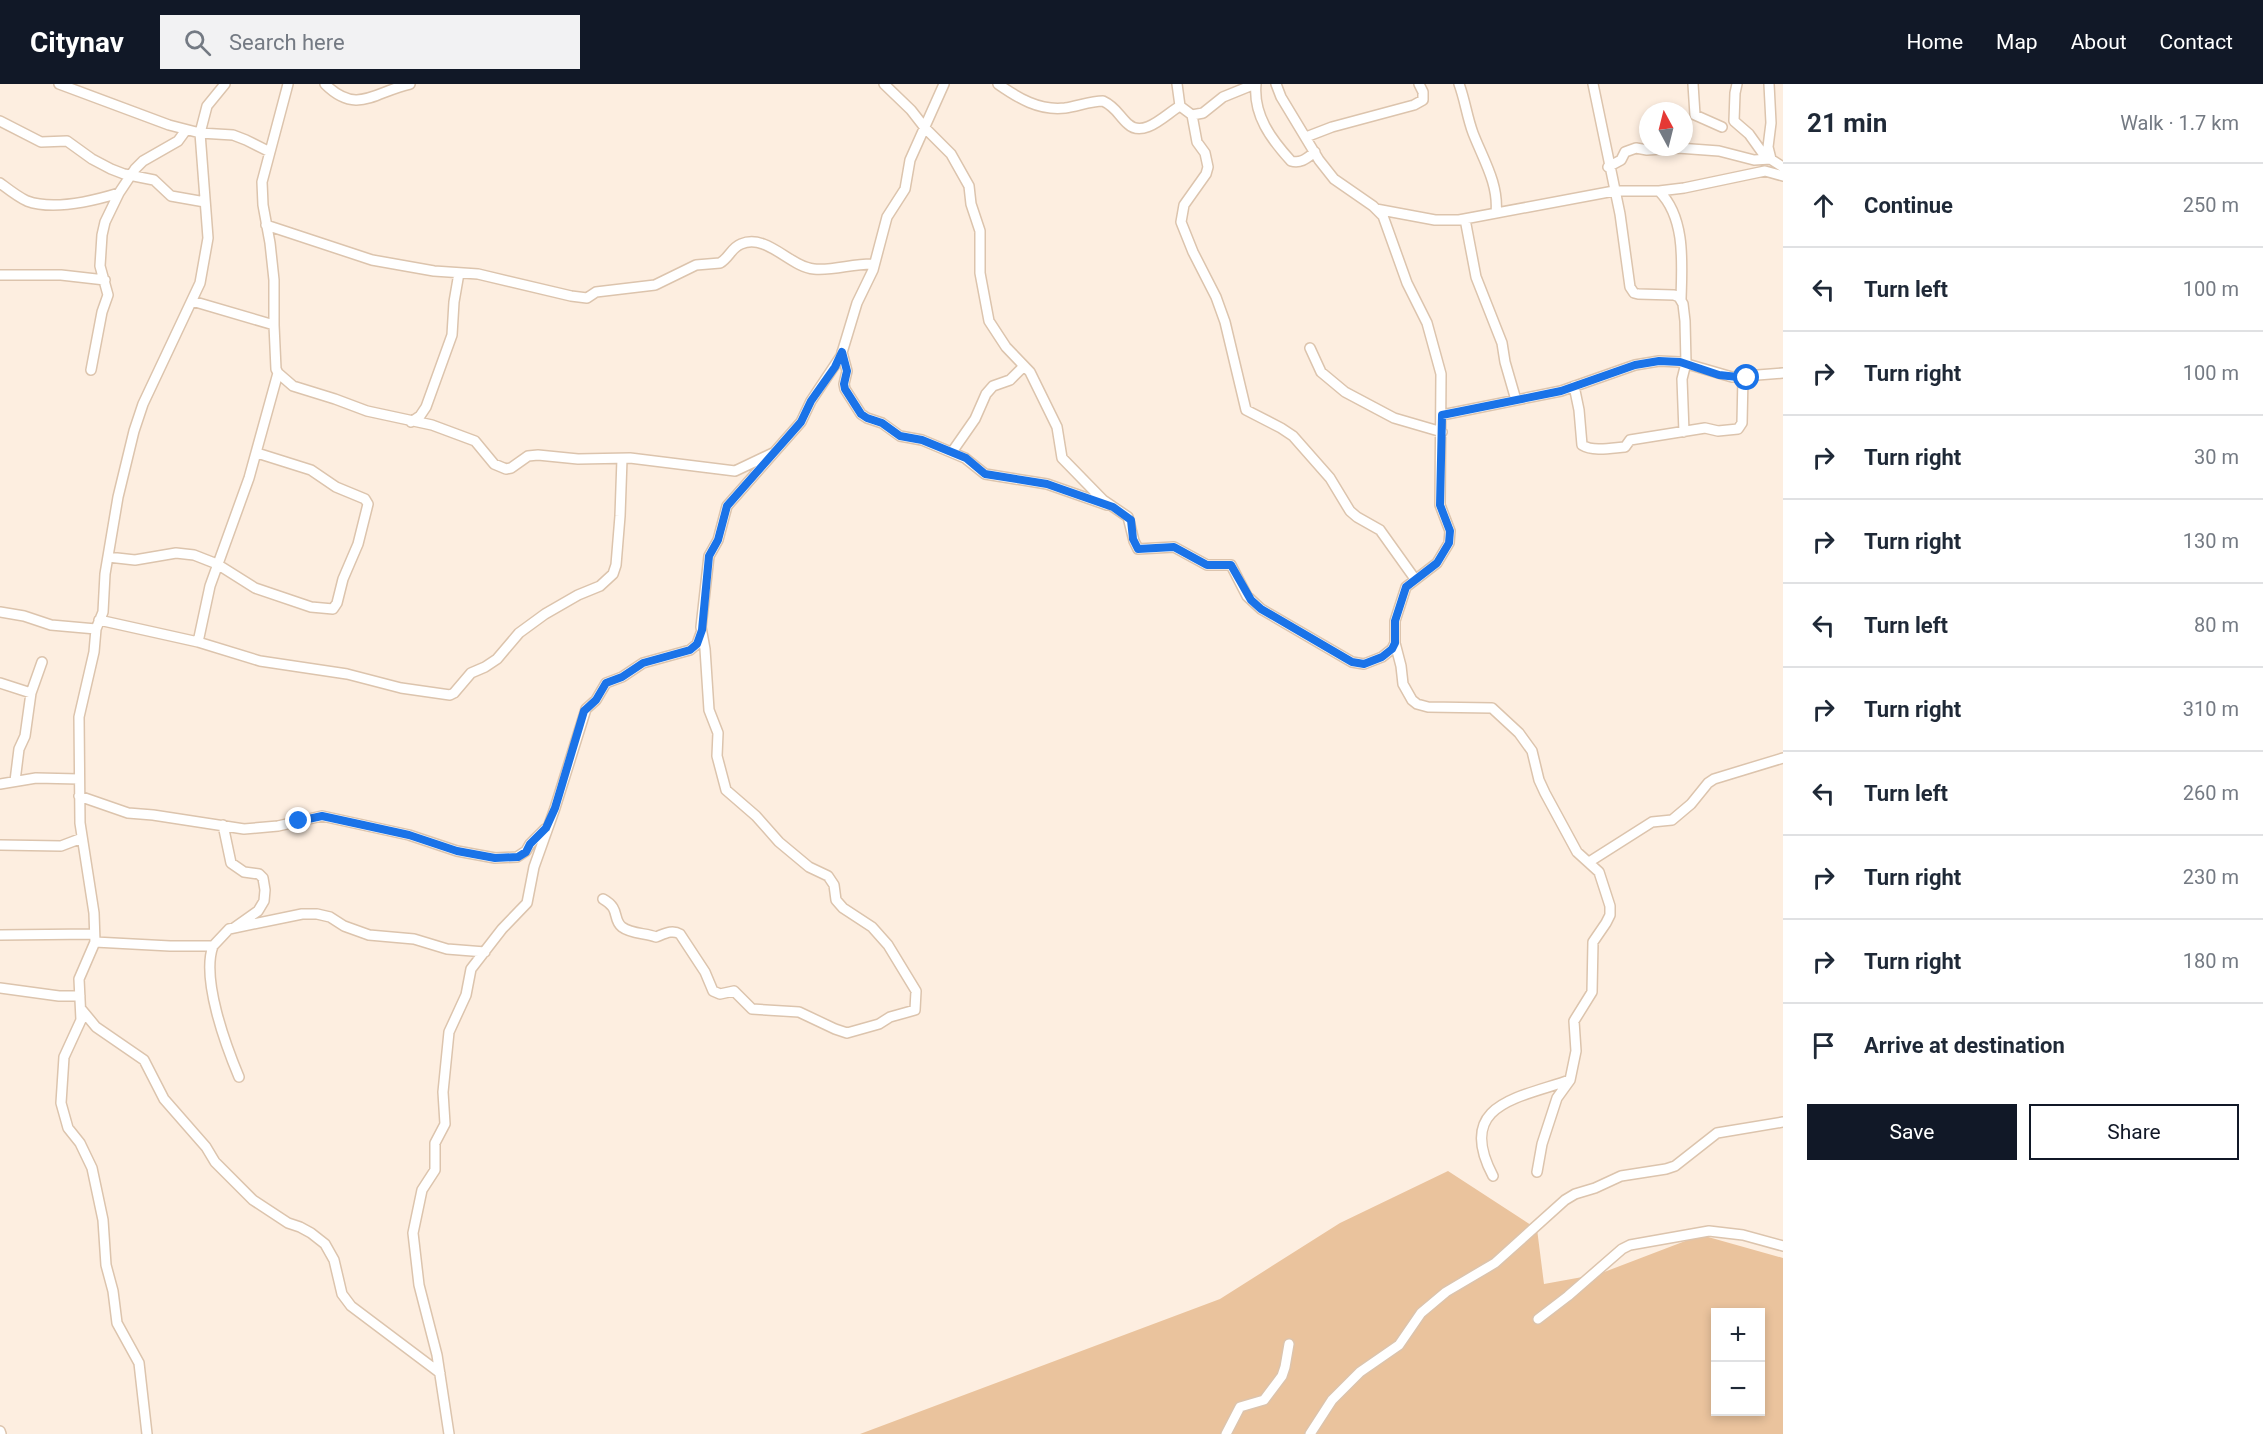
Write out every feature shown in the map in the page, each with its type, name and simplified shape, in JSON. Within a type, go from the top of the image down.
[{"type":"street","points":[[59,84],[186,130],[233,135],[270,152]]},
{"type":"street","points":[[147,1434],[139,1363],[117,1323],[113,1291],[106,1265],[103,1220],[92,1168],[80,1143],[68,1128],[61,1103],[64,1057],[81,1020],[79,979],[94,938],[94,913],[82,838],[79,796],[79,717],[94,652],[97,625],[103,612],[108,557],[118,497],[134,431],[143,404],[200,283],[207,253],[206,202],[200,133],[207,106],[225,84]]},
{"type":"street","points":[[288,84],[262,182],[274,280],[275,364],[278,373],[293,386],[375,414],[432,425],[475,441],[494,464],[506,469],[531,456],[622,459],[735,471],[775,453]]},
{"type":"street","points":[[325,84],[334,92],[360,101],[368,100],[399,85],[410,84]]},
{"type":"street","points":[[884,84],[951,154],[969,186],[971,204],[980,231],[980,273],[988,316],[995,333],[1033,378],[1057,427],[1062,458],[1103,500],[1131,520],[1133,539],[1138,549],[1174,547],[1207,565],[1231,565],[1251,600],[1261,609],[1352,662],[1364,664],[1382,657],[1392,649],[1395,643]]},
{"type":"street","points":[[603,899],[614,907],[618,922],[625,929],[656,937],[665,932],[680,934],[705,972],[713,991],[718,994],[734,991],[752,1009],[799,1012],[847,1033],[915,1010],[916,991],[888,945],[872,927],[843,908],[836,900],[834,885],[828,876],[809,867],[779,842],[756,816],[726,790],[717,756],[718,733],[709,710],[702,630],[709,556],[718,540],[724,512],[733,498],[801,422],[811,401],[835,367],[857,303],[874,264],[887,217],[905,189],[910,160],[944,84]]},
{"type":"street","points":[[998,84],[1025,102],[1044,107],[1063,108],[1102,101],[1114,107],[1127,123],[1136,128],[1157,123],[1180,106]]},
{"type":"street","points":[[1177,84],[1180,106],[1192,115],[1197,142],[1205,153],[1208,167],[1206,174],[1185,205],[1181,222],[1193,252],[1216,297],[1246,410],[1289,432],[1330,478],[1350,511],[1380,530],[1415,579]]},
{"type":"street","points":[[1192,115],[1203,113],[1222,97],[1255,84],[1260,117],[1275,144],[1294,162],[1302,161],[1315,152]]},
{"type":"street","points":[[1276,84],[1281,98],[1334,179],[1383,216],[1407,283],[1424,315],[1441,374],[1440,505],[1450,531],[1450,540],[1437,563],[1406,587],[1402,597],[1395,621],[1395,643],[1403,684],[1412,700],[1417,704],[1428,707],[1492,708],[1519,733],[1532,751],[1539,780],[1578,852],[1599,872],[1608,897],[1610,915],[1593,942],[1592,992],[1574,1022],[1576,1051],[1570,1080],[1557,1098],[1542,1144],[1537,1172]]},
{"type":"street","points":[[1306,137],[1421,102],[1423,93],[1419,84]]},
{"type":"street","points":[[1459,84],[1473,132],[1494,186],[1496,213]]},
{"type":"street","points":[[1593,84],[1631,291],[1638,294],[1674,296],[1681,299]]},
{"type":"street","points":[[1693,84],[1695,115],[1722,127]]},
{"type":"street","points":[[1737,84],[1734,93],[1734,121],[1749,134],[1764,155],[1783,167]]},
{"type":"street","points":[[1768,84],[1771,123],[1768,147],[1771,159]]},
{"type":"street","points":[[0,121],[41,142],[68,141],[92,159],[131,176],[150,178],[171,196],[206,202]]},
{"type":"street","points":[[91,370],[102,312],[108,295],[100,266],[105,222],[119,193],[143,161],[178,141],[186,130]]},
{"type":"street","points":[[1608,167],[1621,160],[1625,152],[1636,148],[1719,151],[1754,160],[1771,159]]},
{"type":"street","points":[[1376,209],[1435,220],[1465,219],[1614,191],[1659,191],[1690,187],[1765,171],[1783,176]]},
{"type":"street","points":[[0,183],[27,201],[49,203],[91,202],[119,193]]},
{"type":"street","points":[[1659,191],[1670,204],[1677,219],[1681,299],[1685,321],[1686,363],[1682,379],[1684,432]]},
{"type":"street","points":[[1465,219],[1476,277],[1502,343],[1516,400]]},
{"type":"street","points":[[267,225],[372,260],[528,285],[589,298],[597,291],[655,285],[696,265],[723,262],[730,252],[745,243],[766,246],[813,269],[861,263],[874,264]]},
{"type":"street","points":[[411,422],[420,416],[426,407],[450,343],[454,327],[454,302],[459,273]]},
{"type":"street","points":[[0,275],[61,275],[105,280]]},
{"type":"street","points":[[192,301],[274,325]]},
{"type":"street","points":[[1311,348],[1322,372],[1329,381],[1345,392],[1394,418],[1442,432]]},
{"type":"street","points":[[842,352],[847,371],[845,389],[861,414],[867,418],[884,424],[900,436],[922,440],[966,458],[985,474],[1047,484],[1113,507]]},
{"type":"street","points":[[1442,415],[1561,391],[1635,365],[1668,361],[1686,363],[1719,375],[1743,377],[1783,373]]},
{"type":"street","points":[[952,452],[975,419],[986,394],[993,386],[1010,380],[1024,366]]},
{"type":"street","points":[[198,642],[204,607],[257,453],[278,373]]},
{"type":"street","points":[[1574,386],[1581,420],[1581,441],[1584,447],[1624,447],[1630,440],[1705,428],[1724,431],[1741,427],[1743,377]]},
{"type":"street","points":[[108,557],[135,561],[183,553],[206,558],[255,588],[311,607],[333,609],[338,603],[343,579],[360,539],[368,504],[365,499],[336,487],[311,470],[257,453]]},
{"type":"street","points":[[0,612],[24,616],[51,626],[97,625],[198,642],[260,662],[347,674],[434,694],[454,693],[471,673],[485,668],[497,659],[519,633],[578,595],[600,586],[613,574],[616,565],[620,516],[622,459]]},
{"type":"street","points":[[449,1434],[440,1372],[419,1285],[412,1233],[422,1190],[435,1170],[435,1145],[445,1124],[443,1092],[449,1032],[466,994],[471,969],[527,903],[534,867],[555,808],[584,711],[596,700],[606,683],[622,677],[643,663],[690,650],[697,644],[702,630]]},
{"type":"street","points":[[15,781],[31,693],[42,662]]},
{"type":"street","points":[[0,683],[31,693]]},
{"type":"street","points":[[1589,862],[1652,822],[1672,820],[1691,804],[1714,779],[1783,758]]},
{"type":"street","points":[[0,784],[36,778],[79,779]]},
{"type":"street","points":[[79,796],[128,813],[256,829],[322,816],[409,835],[457,851],[508,859],[526,852],[530,844],[546,828]]},
{"type":"street","points":[[223,825],[231,863],[244,872],[259,874],[264,884],[264,901],[258,911],[233,928]]},
{"type":"street","points":[[0,845],[61,846],[82,838]]},
{"type":"street","points":[[239,1077],[219,1022],[209,966],[213,946],[227,930],[302,914],[317,914],[330,917],[355,931],[369,935],[414,939],[447,949],[485,951]]},
{"type":"street","points":[[0,935],[94,938],[213,946]]},
{"type":"street","points":[[0,988],[59,996],[80,996]]},
{"type":"street","points":[[82,1010],[96,1028],[144,1060],[164,1099],[206,1147],[215,1162],[253,1200],[288,1223],[306,1230],[325,1244],[334,1260],[342,1294],[351,1306],[440,1372]]},
{"type":"street","points":[[1493,1176],[1481,1146],[1482,1135],[1490,1112],[1503,1102],[1570,1080]]},
{"type":"street","points":[[1310,1434],[1332,1400],[1354,1377],[1399,1345],[1421,1313],[1446,1292],[1495,1263],[1565,1200],[1621,1176],[1675,1166],[1717,1133],[1783,1122]]},
{"type":"street","points":[[1538,1319],[1622,1249],[1630,1245],[1709,1232],[1743,1234],[1783,1246]]},
{"type":"street","points":[[1226,1434],[1240,1407],[1263,1401],[1282,1376],[1289,1344]]},
{"type":"shaded area","points":[[1448,1171],[1537,1229],[1544,1284],[1599,1274],[1701,1235],[1783,1258],[1783,1434],[860,1434],[1220,1299],[1340,1223]]},
{"type":"route","points":[[299,821],[322,816],[409,835],[457,851],[495,858],[513,858],[526,852],[530,844],[546,828],[555,808],[584,711],[596,700],[601,688],[638,666],[693,649],[697,644],[702,630],[709,556],[717,544],[724,512],[737,493],[801,422],[811,401],[835,367],[842,352],[847,371],[845,389],[861,414],[867,418],[882,423],[900,436],[922,440],[966,458],[985,474],[1047,484],[1113,507],[1131,520],[1133,539],[1138,549],[1174,547],[1207,565],[1229,564],[1234,568],[1247,596],[1261,609],[1352,662],[1361,664],[1382,657],[1392,649],[1395,643],[1395,621],[1406,587],[1437,563],[1449,543],[1450,531],[1440,505],[1442,415],[1561,391],[1635,365],[1659,361],[1680,362],[1719,375],[1747,378]]}]
